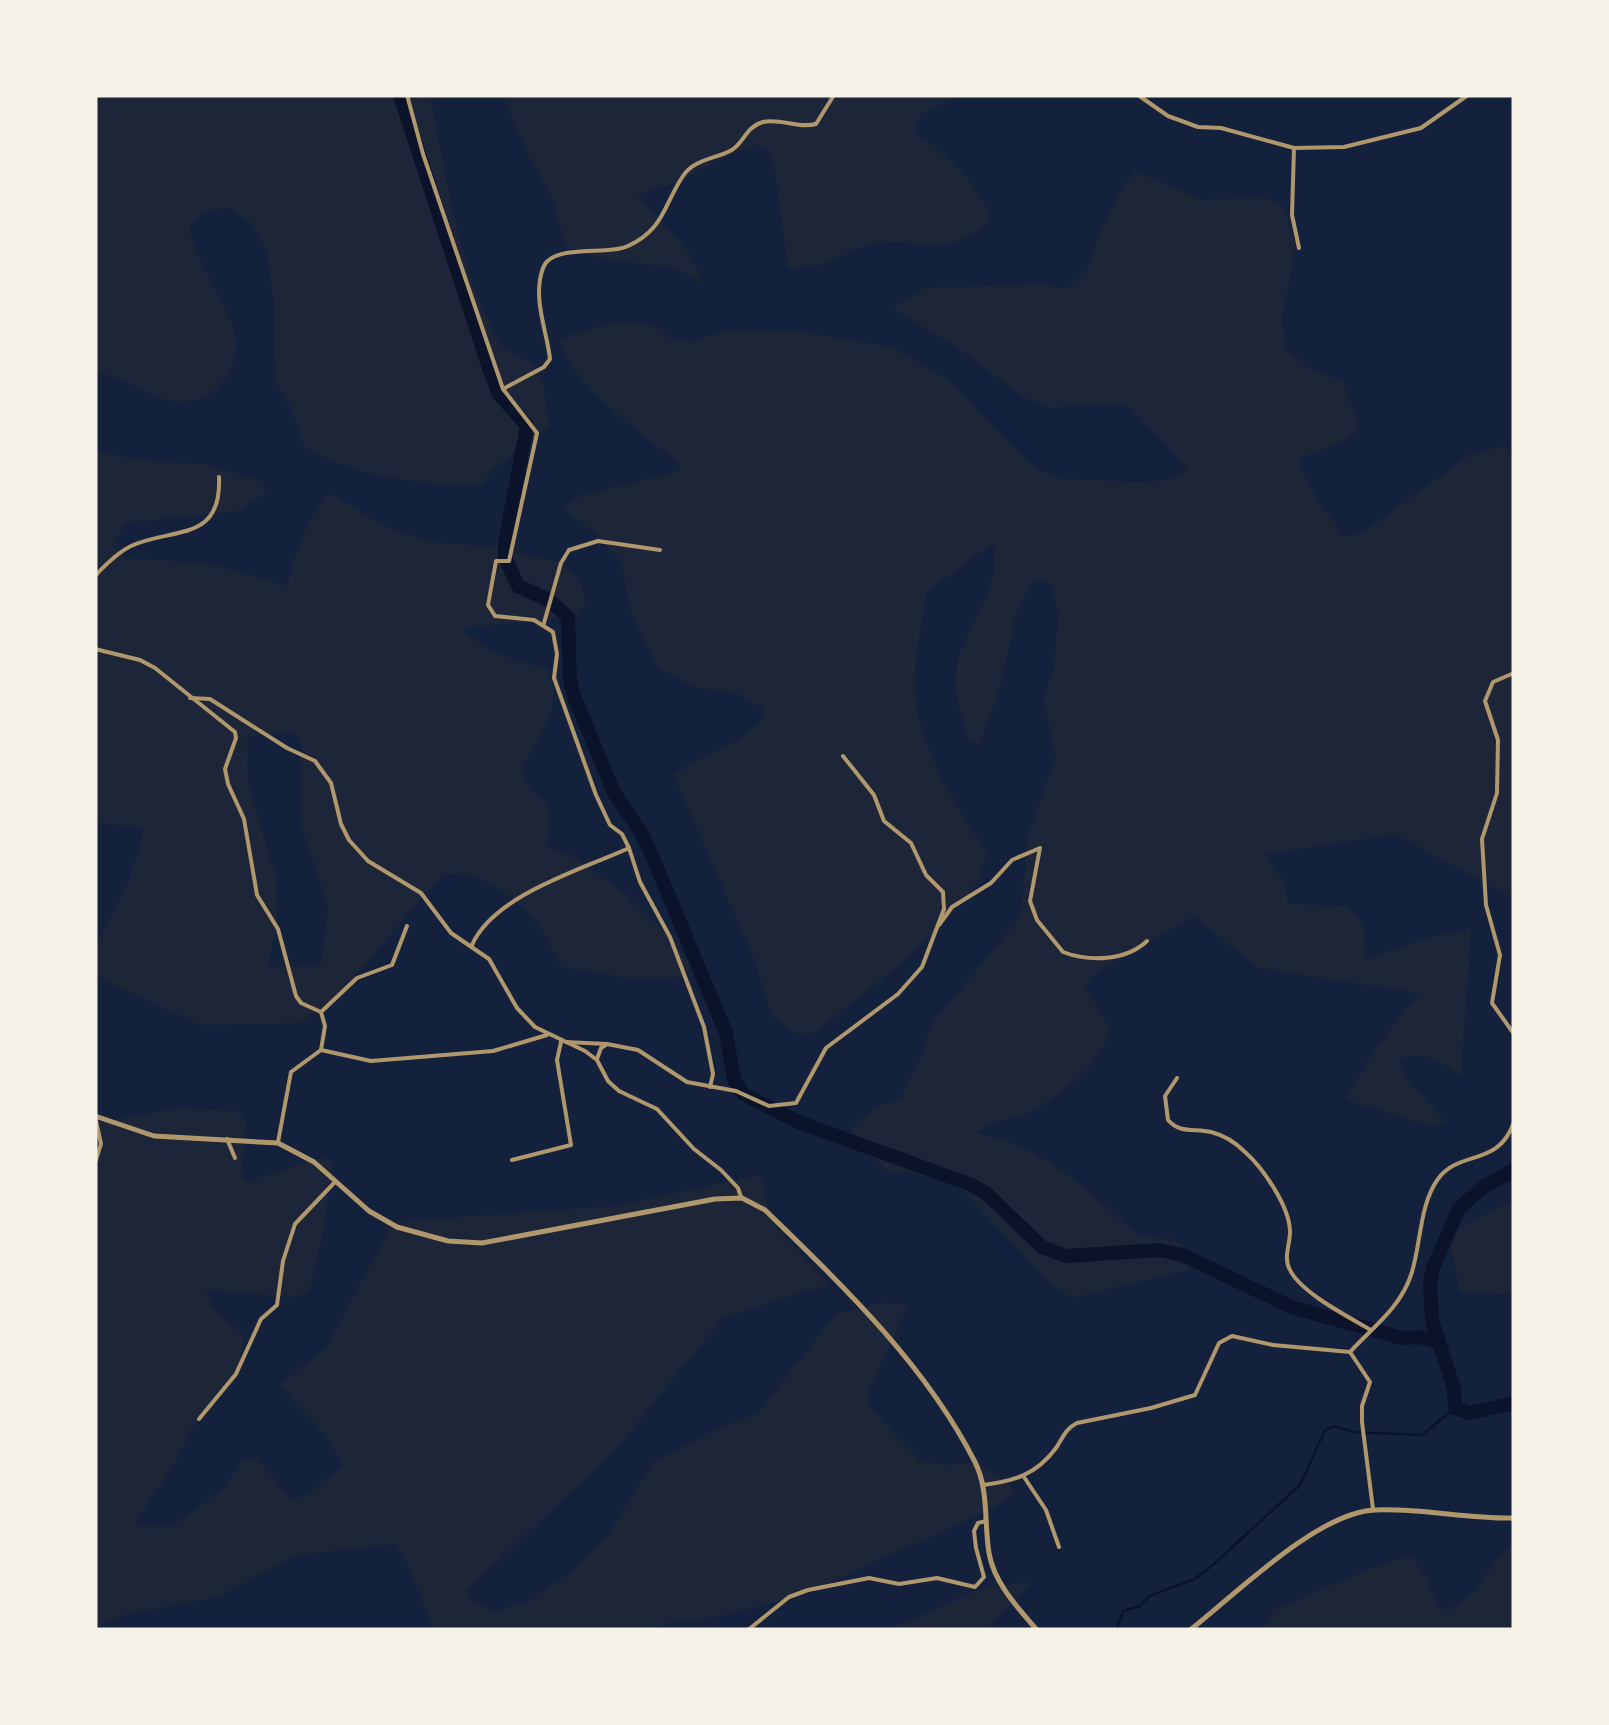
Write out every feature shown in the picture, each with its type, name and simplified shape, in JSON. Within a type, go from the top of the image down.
[{"type":"street","points":[[408,95],[423,154],[503,389],[516,410],[535,428],[537,439],[508,561],[496,561],[488,598],[490,611],[502,618],[544,623],[553,632],[554,678],[596,795],[610,825],[622,834],[640,882],[670,937],[704,1027],[713,1074],[710,1087]]},
{"type":"street","points":[[503,389],[550,360],[540,296],[542,269],[551,258],[627,247],[654,228],[683,174],[694,165],[730,152],[749,128],[761,123],[816,124],[834,95]]},
{"type":"street","points":[[1138,95],[1168,116],[1294,148],[1344,147],[1422,128],[1468,95]]},
{"type":"street","points":[[1294,148],[1292,215],[1299,248]]},
{"type":"street","points":[[95,576],[127,548],[207,522],[214,509],[219,477]]},
{"type":"street","points":[[544,623],[561,563],[569,550],[598,542],[660,550]]},
{"type":"street","points":[[95,649],[140,660],[155,668],[235,732],[225,769],[244,820],[257,894],[284,946],[296,996],[301,1003],[321,1012],[325,1026],[320,1050],[291,1072],[278,1143]]},
{"type":"street","points":[[1514,672],[1493,682],[1486,691],[1488,712],[1498,740],[1497,794],[1482,839],[1486,905],[1500,955],[1492,1003],[1514,1034]]},
{"type":"street","points":[[190,698],[210,699],[286,748],[315,761],[331,782],[349,840],[368,861],[421,893],[452,934],[489,959],[517,1008],[547,1035],[597,1060],[608,1081],[619,1091],[657,1108],[694,1149],[721,1170],[742,1198]]},
{"type":"street","points":[[561,1042],[638,1050],[687,1082],[736,1091],[769,1106],[796,1102],[826,1048],[898,994],[922,966],[944,909],[944,892],[926,874],[911,843],[884,821],[874,794],[842,756]]},
{"type":"street","points":[[472,945],[486,920],[516,899],[629,848]]},
{"type":"street","points":[[936,928],[952,908],[992,883],[1012,860],[1040,848],[1030,901],[1037,920],[1063,952],[1070,956],[1118,958],[1130,955],[1147,941]]},
{"type":"street","points":[[321,1012],[357,978],[392,965],[407,926]]},
{"type":"street","points":[[320,1050],[371,1060],[493,1051],[547,1035]]},
{"type":"street","points":[[512,1160],[571,1145],[557,1060],[561,1042]]},
{"type":"street","points":[[597,1060],[607,1044]]},
{"type":"street","points":[[1176,1078],[1165,1096],[1168,1120],[1180,1130],[1209,1131],[1225,1137],[1245,1152],[1260,1168],[1286,1214],[1290,1226],[1288,1268],[1296,1280],[1369,1332]]},
{"type":"street","points":[[95,1116],[154,1136],[278,1143],[314,1162],[370,1211],[397,1227],[448,1241],[482,1243],[715,1199],[742,1198],[765,1210],[886,1331],[963,1439],[983,1485],[989,1556],[996,1576],[1037,1630]]},
{"type":"street","points":[[95,1116],[101,1144],[95,1163]]},
{"type":"street","points":[[1350,1352],[1404,1293],[1430,1195],[1438,1179],[1450,1167],[1500,1147],[1514,1122]]},
{"type":"street","points":[[227,1139],[235,1158]]},
{"type":"street","points":[[198,1418],[236,1374],[262,1319],[277,1305],[283,1260],[296,1224],[335,1182]]},
{"type":"street","points":[[983,1485],[1024,1477],[1046,1460],[1068,1427],[1195,1395],[1225,1338],[1350,1352]]},
{"type":"street","points":[[1350,1352],[1370,1382],[1362,1406],[1362,1422],[1374,1510]]},
{"type":"street","points":[[1024,1477],[1046,1510],[1059,1547]]},
{"type":"street","points":[[1190,1630],[1327,1523],[1344,1516],[1374,1510],[1514,1518]]},
{"type":"street","points":[[748,1630],[788,1598],[808,1590],[870,1578],[899,1584],[937,1578],[974,1587],[981,1584],[984,1577],[974,1531],[978,1523],[986,1522]]},
{"type":"shaded area","points":[[95,95],[430,95],[453,214],[471,281],[500,345],[534,365],[543,382],[549,427],[493,469],[482,485],[390,478],[344,465],[304,447],[292,410],[273,378],[274,302],[266,248],[251,223],[229,207],[204,212],[190,226],[194,246],[224,305],[236,344],[233,364],[222,383],[199,399],[182,402],[162,398],[118,378],[95,374]]},
{"type":"shaded area","points":[[502,95],[961,95],[921,115],[914,130],[967,178],[991,219],[975,232],[947,244],[872,244],[820,265],[788,268],[774,164],[767,149],[756,144],[679,182],[637,195],[683,246],[702,283],[673,268],[591,256],[565,245],[553,199],[529,157]]},
{"type":"shaded area","points":[[1135,171],[1203,200],[1264,197],[1284,208],[1296,246],[1282,318],[1286,348],[1309,368],[1342,381],[1360,426],[1340,442],[1299,460],[1308,482],[1343,537],[1362,533],[1472,453],[1506,446],[1514,458],[1514,895],[1507,895],[1395,834],[1264,855],[1286,885],[1288,904],[1346,906],[1364,924],[1365,960],[1430,937],[1471,928],[1461,1077],[1423,1056],[1398,1062],[1412,1085],[1447,1123],[1429,1126],[1346,1100],[1374,1050],[1419,993],[1259,968],[1194,916],[1098,972],[1084,985],[1111,1030],[1098,1055],[1077,1079],[1052,1098],[1027,1113],[975,1132],[1022,1146],[1072,1177],[1138,1235],[1175,1240],[1203,1266],[1073,1298],[1052,1285],[958,1186],[913,1173],[889,1172],[853,1142],[851,1128],[876,1107],[900,1098],[933,1022],[1020,918],[1029,832],[1056,755],[1043,698],[1054,667],[1058,618],[1053,586],[1043,580],[1034,582],[1018,606],[1001,685],[980,743],[970,741],[960,710],[956,666],[990,587],[992,544],[926,593],[916,670],[918,716],[938,770],[987,853],[985,861],[962,902],[900,964],[810,1035],[792,1033],[771,1014],[754,959],[673,774],[737,740],[764,718],[761,707],[737,693],[694,687],[658,668],[631,613],[621,562],[594,531],[563,509],[581,495],[679,471],[680,464],[594,392],[567,359],[559,341],[613,323],[638,321],[659,328],[672,339],[690,341],[734,330],[805,332],[891,347],[946,378],[1037,470],[1067,479],[1169,480],[1188,469],[1129,406],[1052,408],[1025,398],[955,346],[892,308],[925,288],[1047,284],[1065,290],[1088,269],[1101,229],[1120,190]]},
{"type":"shaded area","points":[[95,450],[138,460],[211,465],[264,482],[266,494],[238,511],[125,523],[113,547],[125,558],[209,563],[287,586],[312,517],[326,495],[335,495],[375,521],[405,534],[442,543],[488,546],[563,564],[581,584],[586,603],[577,616],[464,628],[490,649],[548,669],[553,683],[552,708],[522,767],[531,789],[549,813],[546,843],[550,849],[567,853],[623,892],[672,939],[691,965],[685,977],[634,979],[563,967],[543,932],[512,898],[472,877],[442,875],[335,999],[299,1023],[201,1025],[101,979],[95,967],[95,947],[129,880],[144,829],[95,822]],"holes":[[[291,731],[301,739],[301,825],[328,906],[321,966],[268,967],[277,920],[276,877],[248,782],[247,737]]]},
{"type":"shaded area","points":[[176,1108],[236,1111],[246,1121],[241,1177],[244,1182],[324,1157],[333,1163],[309,1293],[290,1297],[206,1290],[212,1307],[243,1335],[234,1381],[191,1429],[176,1462],[135,1524],[171,1527],[220,1491],[242,1461],[256,1457],[291,1500],[310,1493],[343,1464],[327,1437],[279,1385],[326,1348],[393,1222],[614,1206],[760,1175],[772,1223],[830,1284],[723,1318],[611,1455],[467,1590],[468,1599],[496,1611],[530,1600],[568,1574],[607,1536],[653,1462],[716,1429],[758,1413],[836,1314],[882,1303],[907,1305],[866,1403],[919,1460],[945,1465],[977,1463],[1016,1491],[994,1508],[798,1597],[647,1630],[433,1630],[408,1565],[395,1544],[297,1555],[217,1597],[125,1615],[95,1628],[95,1121]]},
{"type":"shaded area","points":[[1511,1201],[1514,1295],[1460,1292],[1448,1234]]},
{"type":"shaded area","points":[[1512,1546],[1514,1630],[1266,1630],[1273,1610],[1389,1561],[1412,1557],[1427,1578],[1437,1606],[1449,1611],[1475,1591],[1497,1559]]},
{"type":"shaded area","points":[[1031,1583],[985,1630],[888,1630],[990,1585]]},
{"type":"waterway","points":[[400,95],[489,368],[499,394],[527,426],[505,558],[518,586],[549,600],[568,617],[574,696],[614,793],[653,858],[726,1033],[734,1080],[743,1094],[801,1123],[972,1185],[986,1193],[1042,1247],[1066,1256],[1159,1250],[1183,1255],[1291,1307],[1402,1338],[1438,1342]]},
{"type":"waterway","points":[[1514,1170],[1485,1186],[1459,1208],[1430,1284],[1432,1320],[1454,1389],[1455,1408],[1470,1413],[1514,1403]]},
{"type":"waterway","points":[[1116,1630],[1123,1611],[1140,1606],[1149,1596],[1195,1579],[1300,1485],[1325,1430],[1335,1426],[1353,1432],[1422,1435],[1455,1408]]}]
